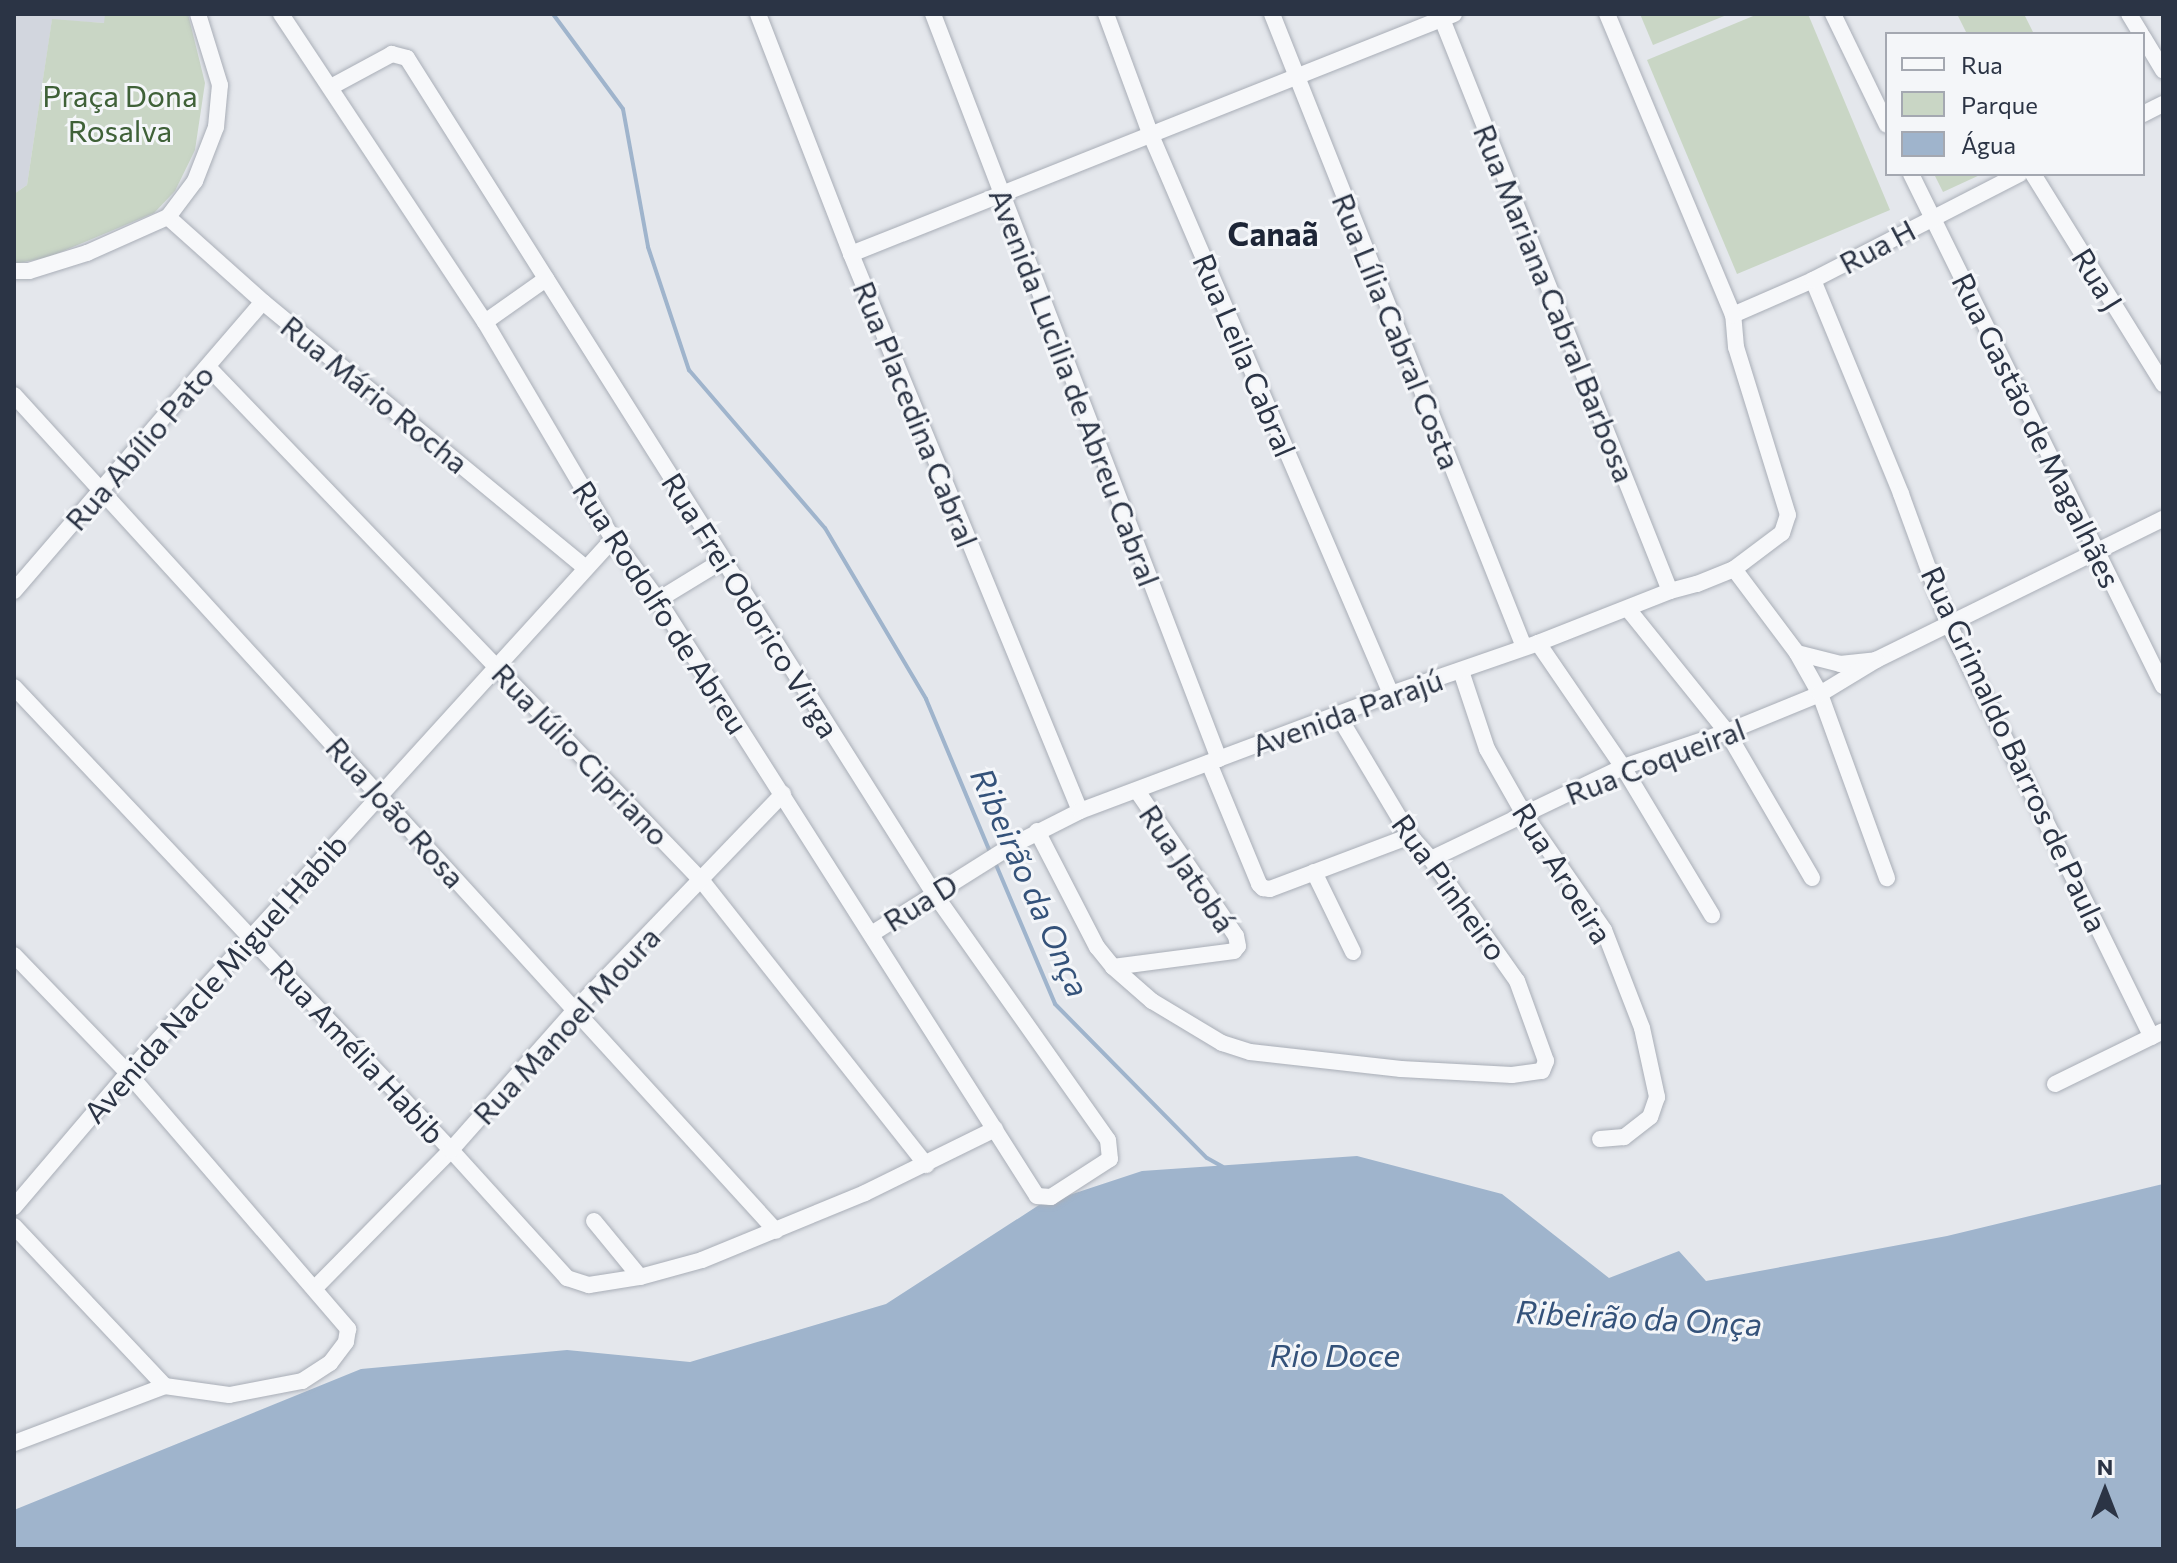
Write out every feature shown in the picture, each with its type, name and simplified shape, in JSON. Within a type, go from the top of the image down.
[{"type":"street","points":[[14,271],[29,271],[87,253],[168,217],[195,181],[216,127],[220,85],[198,14]]},
{"type":"street","name":"Rua Rodolfo de Abreu","points":[[281,14],[485,322],[613,539],[658,600],[873,933],[1037,1196],[1043,1198]]},
{"type":"street","name":"Rua Placedina Cabral","points":[[758,14],[851,254],[1080,811]]},
{"type":"street","name":"Avenida Lucilia de Abreu Cabral","points":[[933,14],[1259,884],[1270,889],[1314,872]]},
{"type":"street","name":"Rua Leila Cabral","points":[[1106,14],[1150,133],[1391,694]]},
{"type":"street","name":"Rua Lília Cabral Costa","points":[[1272,14],[1531,645],[1623,767],[1712,915]]},
{"type":"street","name":"Avenida Parajú","points":[[967,872],[1037,831],[1080,811],[1734,569],[1782,533],[1788,515],[1736,347],[1733,315],[1607,14]]},
{"type":"street","points":[[1833,14],[1885,121]]},
{"type":"street","points":[[2129,14],[2140,32]]},
{"type":"street","points":[[851,254],[1446,16]]},
{"type":"street","name":"Rua Mariana Cabral Barbosa","points":[[1446,16],[1670,591]]},
{"type":"street","points":[[2145,41],[2163,70]]},
{"type":"street","name":"Rua Frei Odorico Virga","points":[[331,87],[400,53],[407,58],[933,892],[1108,1140],[1110,1159],[1051,1197],[1043,1198]]},
{"type":"street","points":[[2145,113],[2163,104]]},
{"type":"street","name":"Rua Gastão de Magalhães","points":[[1912,176],[2163,686]]},
{"type":"street","name":"Rua H","points":[[1733,315],[1813,280],[2015,176]]},
{"type":"street","name":"Rua J","points":[[2034,176],[2163,384]]},
{"type":"street","name":"Rua Mário Rocha","points":[[168,217],[263,302],[585,567]]},
{"type":"street","points":[[485,322],[546,279]]},
{"type":"street","name":"Rua Grimaldo Barros de Paula","points":[[1813,280],[1901,494],[1949,625],[2157,1034]]},
{"type":"street","name":"Rua Abílio Pato","points":[[14,591],[263,302]]},
{"type":"street","name":"Rua Júlio Cipriano","points":[[208,367],[702,881],[926,1165]]},
{"type":"street","name":"Rua João Rosa","points":[[14,395],[776,1231]]},
{"type":"street","name":"Rua Coqueiral","points":[[1431,859],[1623,767],[1727,732],[1820,694],[1876,660],[2163,519]]},
{"type":"street","name":"Avenida Nacle Miguel Habib","points":[[14,1207],[128,1073],[613,539]]},
{"type":"street","points":[[658,600],[722,561]]},
{"type":"street","points":[[1734,569],[1797,653],[1820,694],[1887,878]]},
{"type":"street","points":[[1628,609],[1727,732],[1812,878]]},
{"type":"street","points":[[1797,653],[1840,664],[1876,660]]},
{"type":"street","name":"Rua Aroeira","points":[[1461,671],[1487,749],[1524,814],[1604,930],[1642,1028],[1657,1097],[1650,1117],[1624,1137],[1600,1139]]},
{"type":"street","name":"Rua Amélia Habib","points":[[14,687],[451,1150],[567,1278],[589,1285],[640,1277]]},
{"type":"street","name":"Rua Pinheiro","points":[[1113,967],[1152,1001],[1222,1043],[1250,1052],[1401,1069],[1538,1074],[1546,1065],[1517,981],[1431,859],[1410,836],[1338,715]]},
{"type":"street","name":"Rua Jatobá","points":[[1113,967],[1234,951],[1238,946],[1236,936],[1137,791]]},
{"type":"street","name":"Rua Manoel Moura","points":[[315,1288],[451,1150],[575,1010],[783,794]]},
{"type":"street","points":[[1037,831],[1097,947],[1113,967]]},
{"type":"street","points":[[1353,952],[1314,872],[1410,836]]},
{"type":"street","name":"Rua D","points":[[873,933],[967,872]]},
{"type":"street","points":[[14,955],[128,1073],[348,1329],[346,1342],[330,1363],[302,1381],[229,1395],[165,1386],[14,1443]]},
{"type":"street","points":[[2055,1084],[2157,1034]]},
{"type":"street","points":[[594,1221],[640,1277],[702,1260],[776,1231],[926,1165],[995,1129]]},
{"type":"street","points":[[14,1226],[165,1386]]},
{"type":"shaded area","points":[[14,14],[105,14],[105,23],[52,20],[27,185],[14,194]]},
{"type":"green space","name":"Praça Dona Rosalva","points":[[105,14],[188,14],[205,83],[195,150],[175,191],[154,213],[49,257],[14,264],[14,194],[27,185],[52,19],[104,23]]},
{"type":"green space","points":[[1640,14],[1729,14],[1653,45]]},
{"type":"green space","points":[[1758,14],[1808,14],[1890,210],[1737,274],[1647,60]]},
{"type":"green space","points":[[1957,14],[2024,14],[2033,32],[1966,32]]},
{"type":"green space","points":[[1935,176],[1978,176],[1943,192]]},
{"type":"water","name":"Rio Doce","points":[[1357,1156],[1502,1194],[1609,1278],[1679,1251],[1706,1281],[1947,1236],[2163,1184],[2163,1549],[14,1549],[14,1510],[361,1369],[567,1350],[690,1362],[886,1304],[1039,1205],[1142,1171]]},
{"type":"waterway","name":"Ribeirão da Onça","points":[[553,14],[623,109],[648,247],[689,370],[825,528],[926,699],[990,852]]},
{"type":"waterway","name":"Ribeirão da Onça","points":[[994,860],[1055,1004],[1207,1158],[1223,1167]]},
{"type":"district","name":"Canaã","points":[[1273,233]]}]
